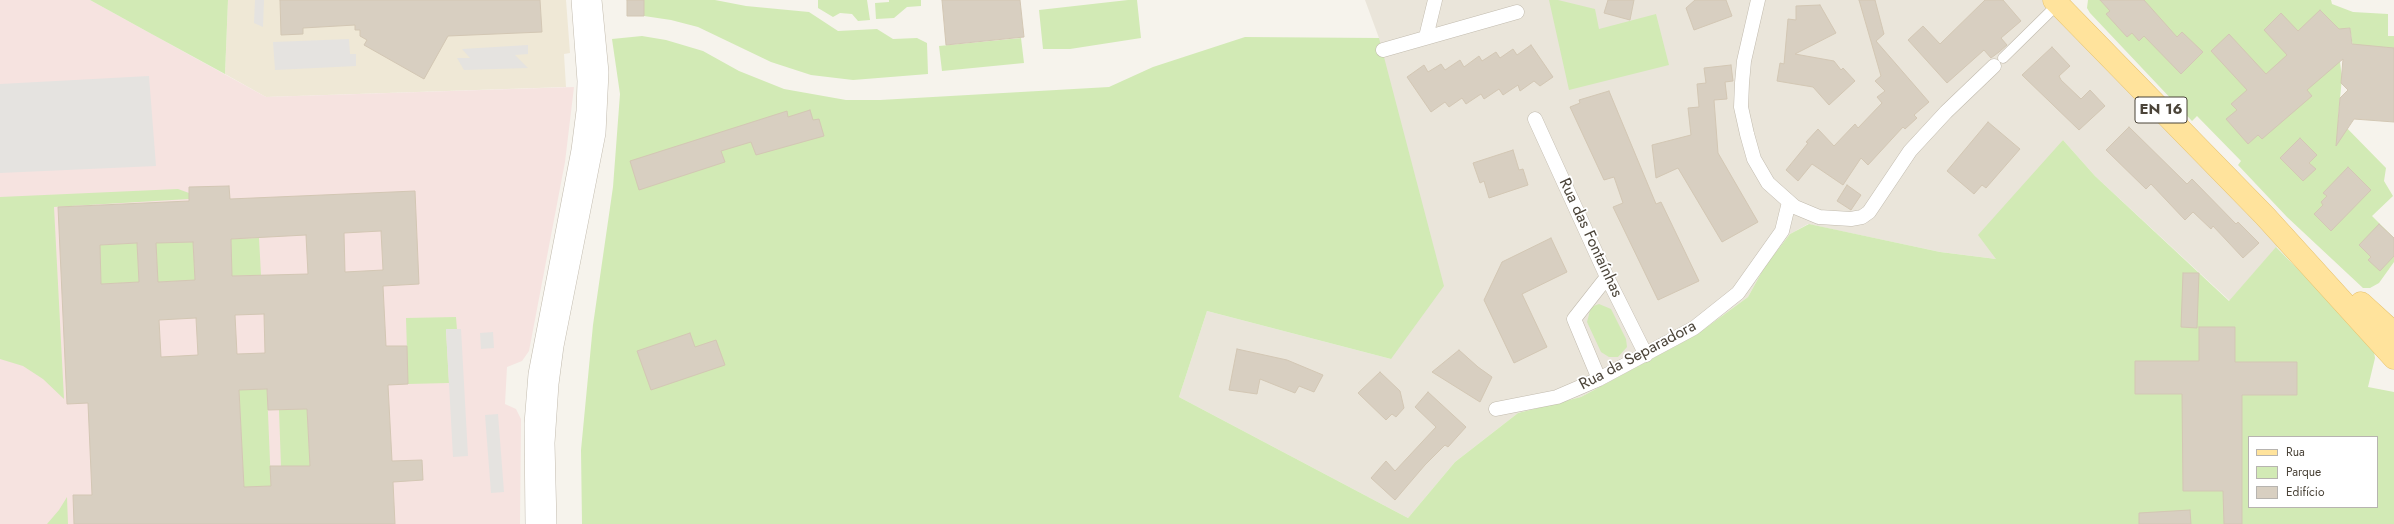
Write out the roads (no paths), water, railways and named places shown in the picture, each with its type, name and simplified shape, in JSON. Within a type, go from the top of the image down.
[{"type":"main road","name":"EN 16","points":[[2058,1],[2265,216],[2383,334],[2394,358]]},
{"type":"main road","points":[[2383,334],[2394,348]]},
{"type":"street","points":[[534,524],[533,424],[537,374],[580,150],[585,112],[586,81],[580,0]]},
{"type":"street","points":[[548,524],[546,443],[551,377],[555,346],[597,133],[600,72],[593,0]]},
{"type":"street","points":[[1426,37],[1435,0]]},
{"type":"street","points":[[1758,0],[1744,61],[1741,107],[1754,159],[1768,183],[1789,202],[1801,210],[1819,217],[1836,220],[1862,217],[1874,207],[1885,186],[1910,151],[1946,112],[2058,1]]},
{"type":"street","points":[[1382,50],[1517,12]]},
{"type":"street","name":"Rua das Fontaínhas","points":[[1535,120],[1607,276],[1646,355]]},
{"type":"street","name":"Rua da Separadora","points":[[1496,409],[1557,397],[1600,379],[1694,328],[1738,293],[1782,231],[1789,202]]},
{"type":"street","points":[[1600,379],[1574,319],[1607,276]]}]
